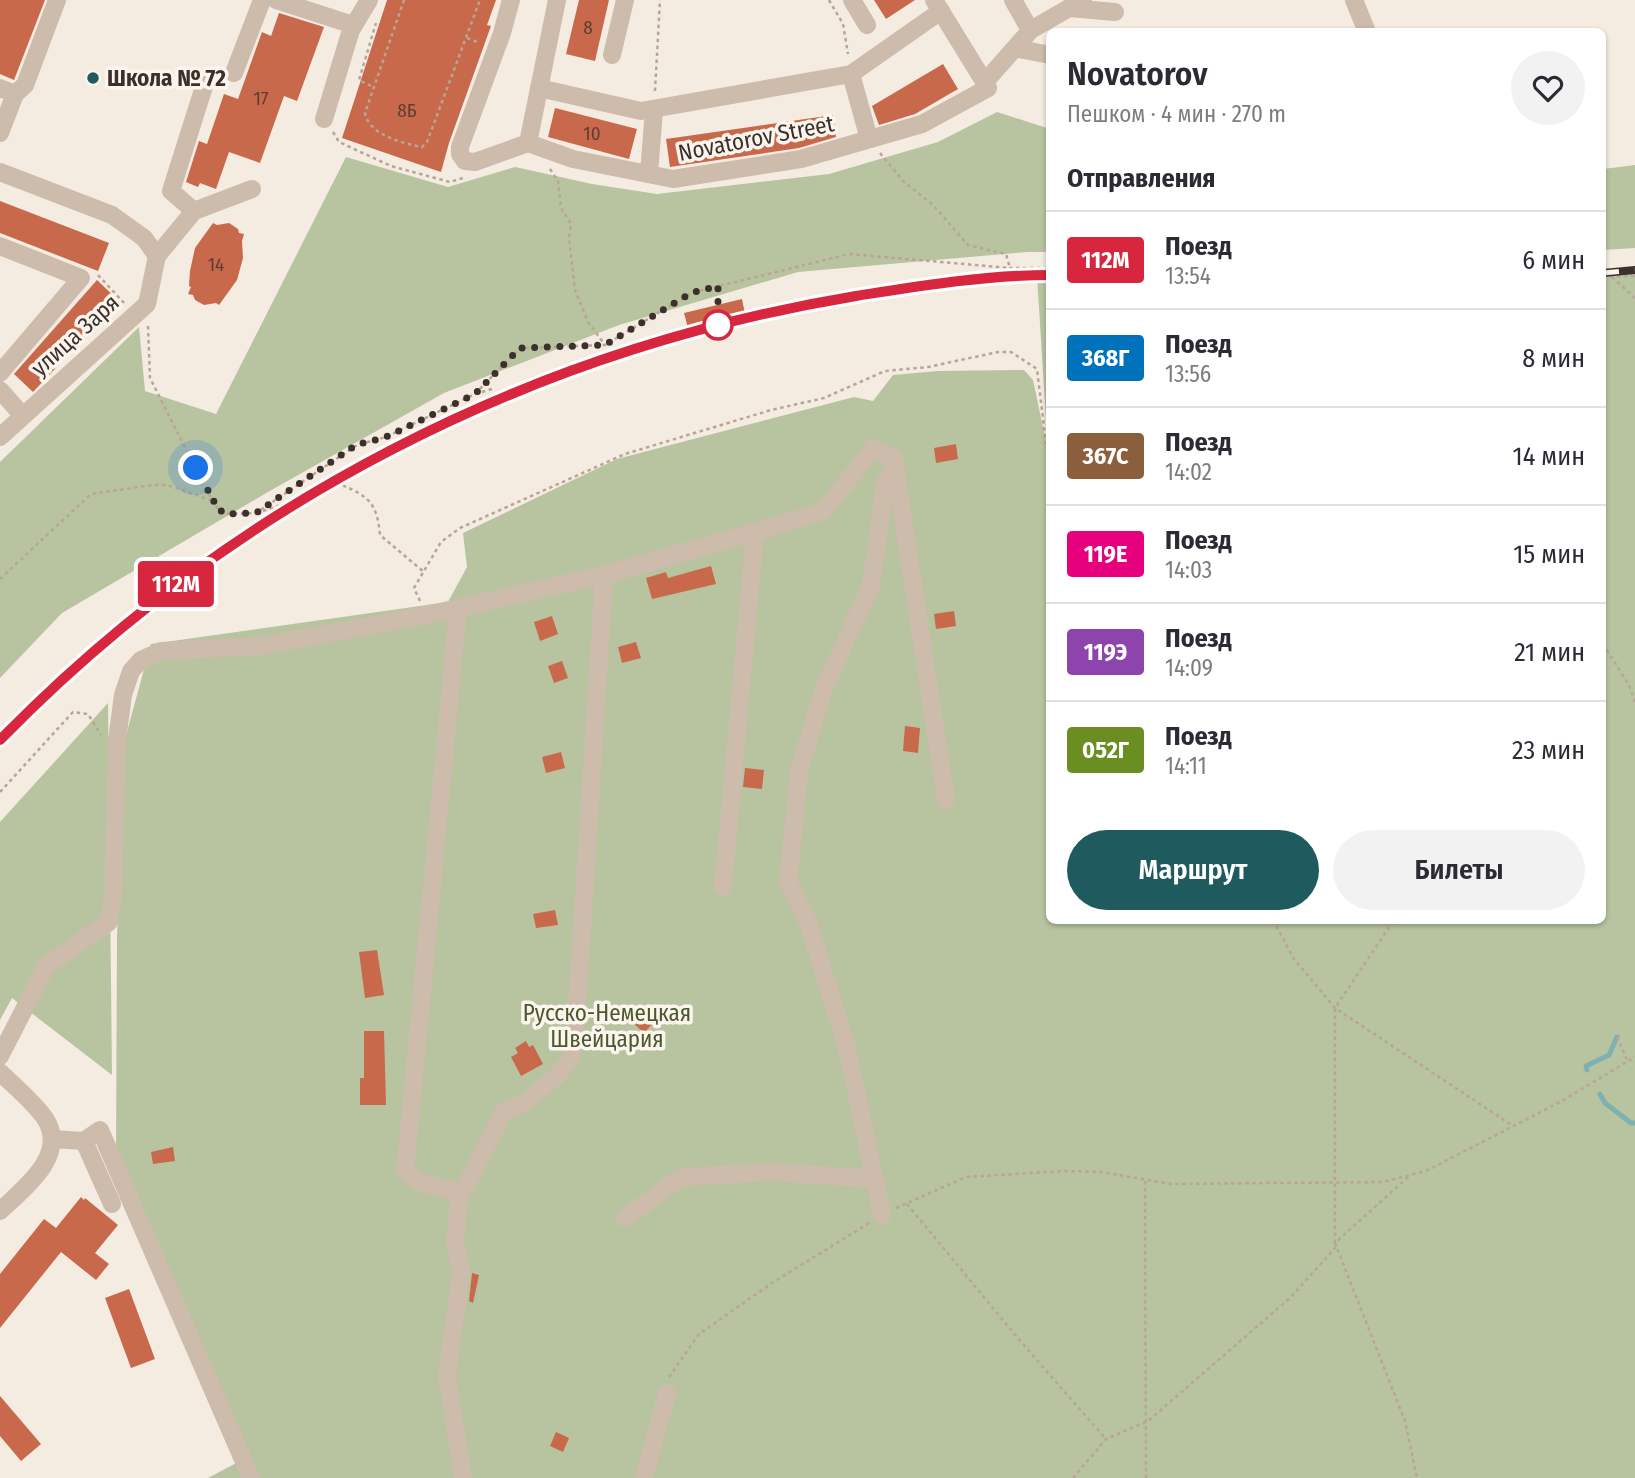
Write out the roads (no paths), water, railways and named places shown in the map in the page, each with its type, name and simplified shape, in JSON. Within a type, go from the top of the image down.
[{"type":"street","points":[[0,132],[7,91],[25,85],[57,0]]},
{"type":"street","points":[[234,73],[262,0]]},
{"type":"street","points":[[276,0],[366,13],[324,118]]},
{"type":"street","points":[[511,0],[502,33],[460,146],[460,154],[465,161],[475,162],[531,144],[557,0]]},
{"type":"street","points":[[612,55],[625,0]]},
{"type":"street","points":[[852,0],[867,25]]},
{"type":"street","points":[[1013,0],[1029,31]]},
{"type":"street","points":[[1354,0],[1365,28]]},
{"type":"street","points":[[539,88],[641,111],[851,75],[938,6],[984,83],[1029,31],[1076,4],[1115,12]]},
{"type":"street","points":[[1015,48],[1046,54]]},
{"type":"street","points":[[851,75],[869,139]]},
{"type":"street","points":[[194,211],[171,191],[207,77]]},
{"type":"street","name":"Novatorov Street","points":[[531,144],[573,159],[673,179],[801,159],[922,124],[988,88],[984,83]]},
{"type":"street","points":[[649,174],[654,109]]},
{"type":"street","points":[[0,173],[112,215],[144,238],[157,256],[194,211],[252,189]]},
{"type":"street","points":[[0,246],[81,278],[0,373]]},
{"type":"street","name":"улица Заря","points":[[0,437],[147,304],[157,256]]},
{"type":"street","points":[[0,390],[22,415]]},
{"type":"street","points":[[0,1056],[47,965],[109,922],[113,894],[117,762],[123,695],[131,671],[141,660],[161,651],[262,646],[427,615],[604,575],[755,532],[824,511],[873,448],[894,459],[896,468],[946,800]]},
{"type":"street","points":[[882,1215],[847,1048],[808,922],[788,882],[799,771],[824,688],[870,586],[885,481],[896,468]]},
{"type":"street","points":[[723,887],[755,532]]},
{"type":"street","points":[[463,1478],[447,1376],[461,1272],[455,1242],[459,1198],[504,1112],[524,1103],[556,1077],[571,1058],[577,1007],[604,575]]},
{"type":"street","points":[[458,608],[405,1172],[420,1182],[462,1193]]},
{"type":"street","points":[[0,1072],[47,1121],[52,1139],[46,1163],[29,1185],[0,1211]]},
{"type":"street","points":[[52,1139],[84,1141],[100,1130],[250,1477]]},
{"type":"street","points":[[84,1141],[112,1204]]},
{"type":"street","points":[[625,1218],[681,1177],[774,1172],[875,1179]]},
{"type":"street","points":[[644,1478],[667,1393]]},
{"type":"waterway","points":[[1587,1070],[1586,1066],[1609,1055],[1617,1037]]},
{"type":"waterway","points":[[1600,1094],[1605,1103],[1631,1123],[1635,1123]]},
{"type":"railway","points":[[1606,273],[1635,270]]},
{"type":"railway","points":[[0,740],[89,655],[185,579],[286,510],[392,450],[503,398],[618,355],[736,321],[856,296],[977,279],[1046,275]]},
{"type":"train","name":"112М","points":[[0,740],[36,702],[125,623],[219,552],[388,452],[488,403],[624,351],[746,317],[873,293],[938,284],[1046,275]]},
{"type":"place","name":"Школа № 72","points":[[93,78]]},
{"type":"park label","name":"Русско-Немецкая Швейцария","points":[[607,1026]]}]
